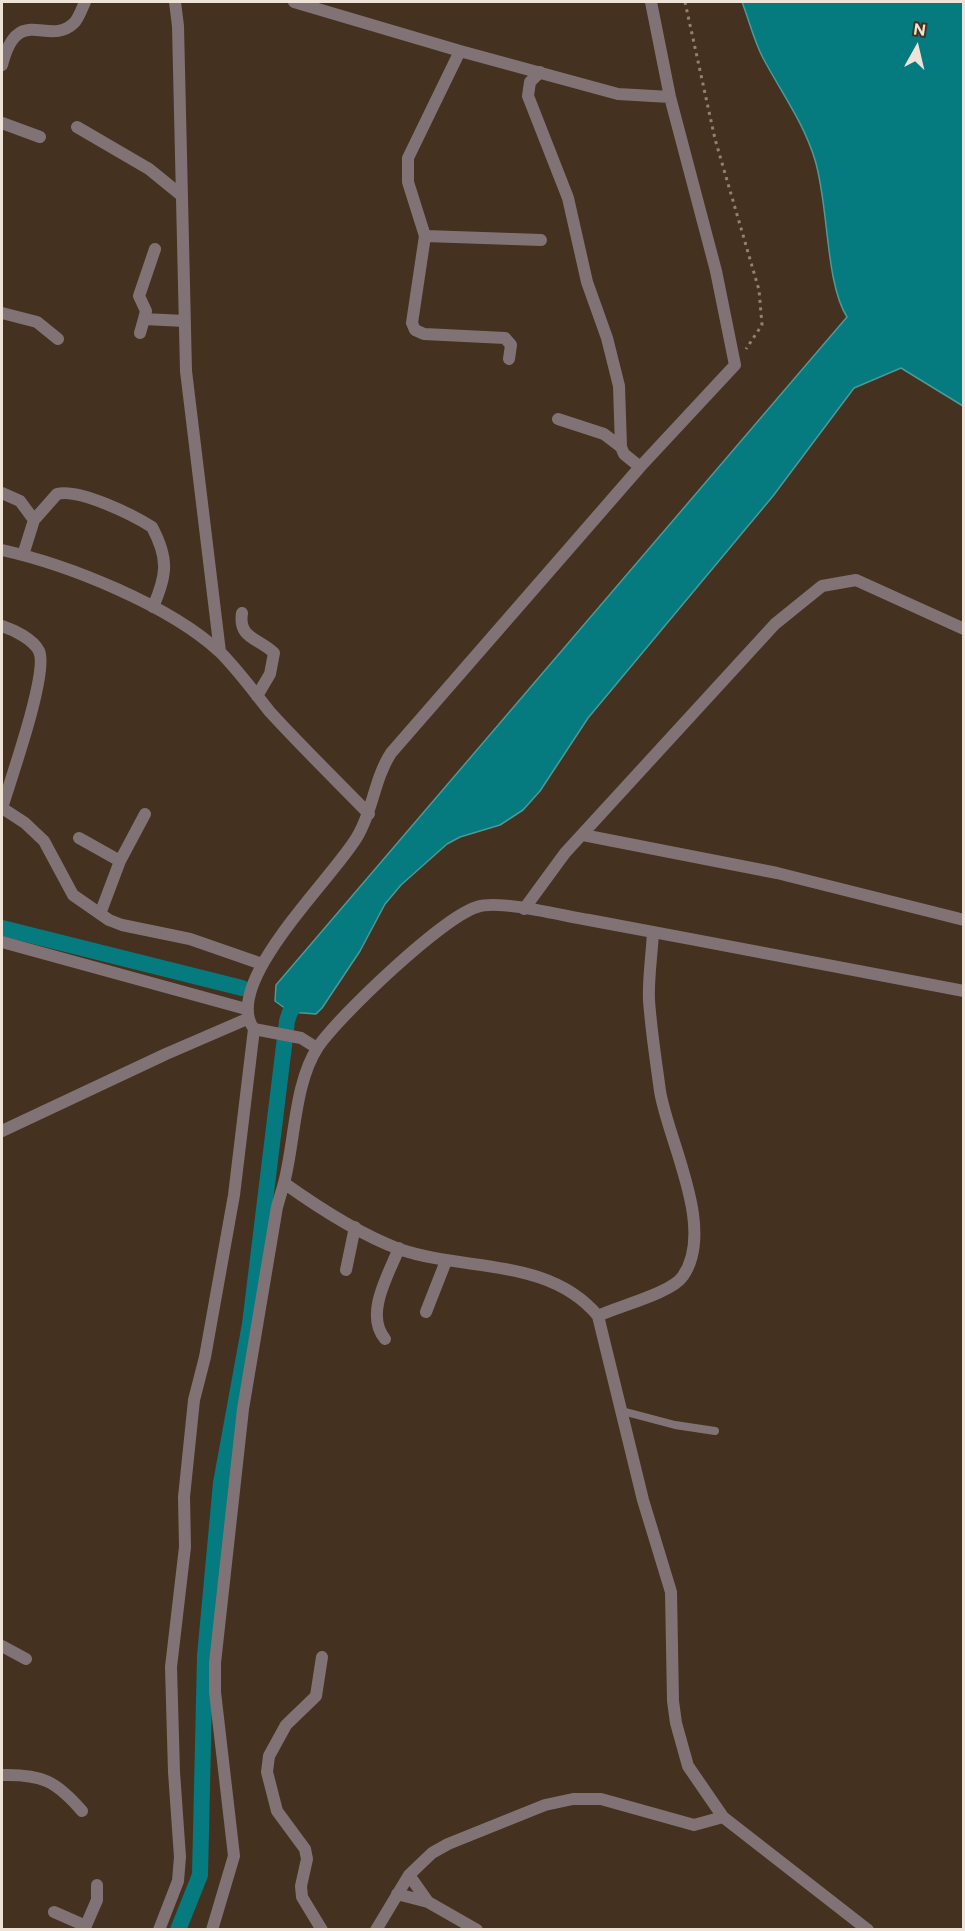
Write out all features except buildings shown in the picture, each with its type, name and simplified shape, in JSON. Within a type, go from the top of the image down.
[{"type":"street","points":[[2,65],[7,45],[13,36],[37,29],[61,30],[74,23],[85,2]]},
{"type":"street","points":[[175,2],[189,402],[220,652]]},
{"type":"street","points":[[294,2],[618,94],[670,97]]},
{"type":"street","points":[[159,1929],[178,1881],[180,1857],[174,1772],[171,1667],[185,1547],[184,1497],[194,1400],[205,1357],[234,1195],[249,1019],[255,977],[278,940],[343,858],[369,814],[378,778],[391,753],[640,467],[735,365],[716,271],[670,97],[651,2]]},
{"type":"street","points":[[460,51],[408,158],[408,183],[425,236],[413,327],[424,334],[504,338],[511,345],[509,359]]},
{"type":"street","points":[[540,72],[530,82],[528,96],[568,198],[587,282],[607,338],[619,386],[621,447]]},
{"type":"street","points":[[2,123],[40,136]]},
{"type":"street","points":[[77,127],[132,158],[181,195]]},
{"type":"street","points":[[425,236],[541,240]]},
{"type":"street","points":[[140,333],[146,311],[139,296],[155,249]]},
{"type":"street","points":[[2,313],[37,322],[58,339]]},
{"type":"street","points":[[144,320],[185,321]]},
{"type":"street","points":[[558,419],[604,434],[621,447],[640,467]]},
{"type":"street","points":[[2,493],[20,501],[34,520]]},
{"type":"street","points":[[23,555],[34,520],[57,494],[70,493],[140,519],[152,527],[164,557],[165,580],[153,607]]},
{"type":"street","points":[[2,550],[82,576],[153,607],[182,624],[220,652],[257,696],[369,814]]},
{"type":"street","points":[[524,909],[565,853],[775,624],[822,586],[856,580],[963,629]]},
{"type":"street","points":[[242,613],[242,628],[246,634],[274,653],[270,674],[257,696]]},
{"type":"street","points":[[2,626],[34,645],[40,652],[41,662],[39,686],[2,808],[36,832],[50,851],[73,895],[100,914],[122,925],[190,939],[262,964]]},
{"type":"street","points":[[100,914],[120,861],[145,814]]},
{"type":"street","points":[[583,835],[777,873],[963,920]]},
{"type":"street","points":[[79,838],[120,861]]},
{"type":"street","points":[[212,1929],[234,1856],[215,1692],[218,1636],[243,1408],[277,1207],[303,1087],[317,1048],[380,980],[444,927],[475,907],[485,905],[524,909],[653,932],[963,991]]},
{"type":"street","points":[[598,1316],[640,1298],[669,1289],[682,1278],[692,1254],[694,1237],[688,1197],[661,1094],[652,1034],[649,998],[653,932]]},
{"type":"street","points":[[2,942],[249,1019],[267,1032],[302,1038],[317,1048]]},
{"type":"street","points":[[2,1131],[166,1054],[249,1019]]},
{"type":"street","points":[[284,1183],[355,1227],[399,1248],[446,1261],[528,1273],[550,1281],[586,1303],[598,1316],[643,1500],[671,1592],[673,1701],[680,1741],[688,1766],[723,1817],[868,1929]]},
{"type":"street","points":[[346,1270],[355,1227]]},
{"type":"street","points":[[385,1339],[378,1327],[378,1308],[399,1248]]},
{"type":"street","points":[[426,1312],[446,1261]]},
{"type":"street","points":[[2,1646],[26,1659]]},
{"type":"street","points":[[322,1657],[320,1684],[315,1696],[286,1725],[269,1756],[267,1772],[277,1811],[305,1849],[307,1859],[301,1886],[302,1897],[322,1929]]},
{"type":"street","points":[[2,1775],[38,1776],[64,1790],[82,1811]]},
{"type":"street","points":[[376,1929],[409,1875],[432,1853],[448,1844],[545,1805],[586,1798],[614,1801],[694,1825],[723,1817]]},
{"type":"street","points":[[409,1875],[428,1902]]},
{"type":"street","points":[[54,1912],[85,1928],[97,1900],[98,1885]]},
{"type":"street","points":[[397,1894],[428,1902],[477,1929]]},
{"type":"lane","points":[[622,1411],[675,1425],[715,1431]]},
{"type":"path","points":[[685,2],[715,139],[759,290],[762,314],[760,331],[735,365]]},
{"type":"water","points":[[742,2],[963,2],[963,406],[901,368],[854,388],[773,496],[588,718],[540,791],[523,810],[500,825],[460,837],[447,844],[401,885],[385,904],[360,951],[322,1008],[316,1014],[290,1012],[275,1001],[276,985],[847,317],[835,284],[815,160],[798,120],[760,51]]},
{"type":"waterway","points":[[2,928],[242,988]]},
{"type":"waterway","points":[[178,1930],[200,1875],[205,1656],[221,1483],[250,1324],[287,1021],[290,1012],[303,995]]}]
